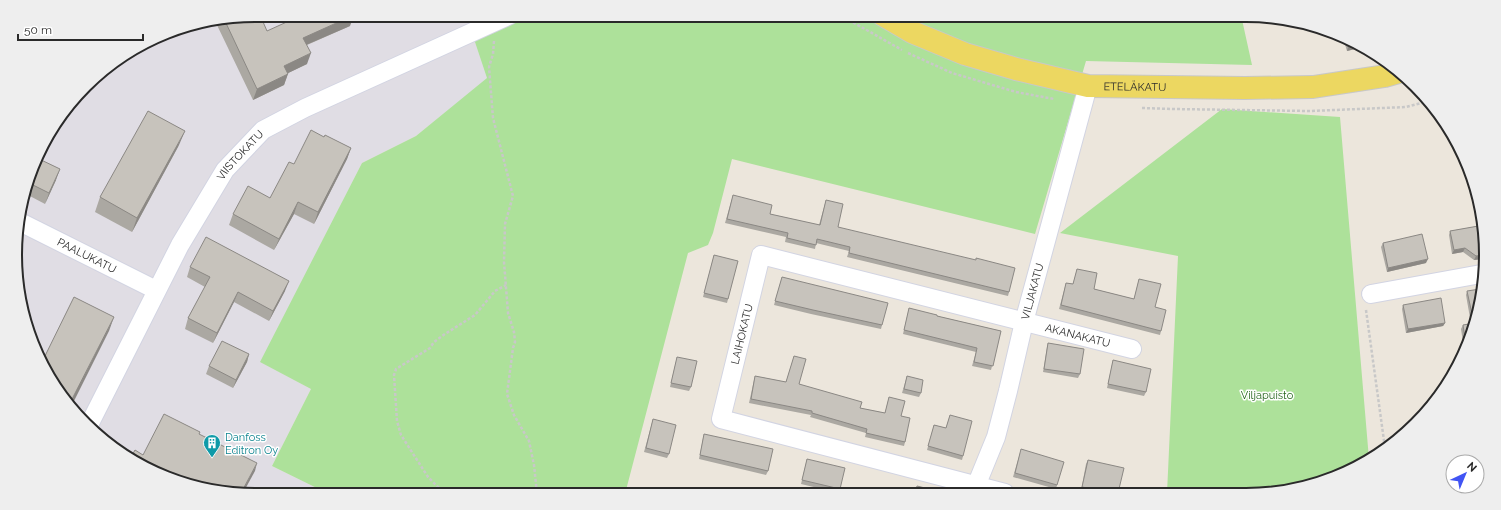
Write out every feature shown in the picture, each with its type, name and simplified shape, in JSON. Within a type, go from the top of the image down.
[{"type":"main road","name":"ETELÄKATU","points":[[895,22],[912,32],[965,54],[1016,69],[1088,86],[1245,88],[1313,87],[1393,74]]},
{"type":"street","name":"VIISTOKATU","points":[[91,421],[180,244],[225,170],[263,130],[305,108],[494,22]]},
{"type":"street","name":"VILJAKATU","points":[[975,488],[996,437],[1024,322],[1088,86]]},
{"type":"street","name":"PAALUKATU","points":[[24,224],[156,290]]},
{"type":"street","name":"LAIHOKATU","points":[[967,488],[721,419],[761,255],[1024,322]]},
{"type":"street","points":[[1371,294],[1478,274]]},
{"type":"street","name":"AKANAKATU","points":[[1024,322],[1132,349]]},
{"type":"path","points":[[494,22],[493,54],[489,67],[493,118],[513,196],[505,224],[504,262],[508,313],[516,342],[512,348],[507,394],[514,415],[529,441],[534,465],[536,488]]},
{"type":"path","points":[[439,488],[428,477],[401,435],[397,421],[394,375],[396,369],[430,348],[434,342],[475,315],[495,291],[506,285]]},
{"type":"path","points":[[1371,294],[1366,305],[1384,443]]},
{"type":"shaded area","points":[[240,22],[511,22],[474,39],[488,78],[416,136],[362,163],[261,362],[311,389],[272,466],[317,488],[240,488],[210,484],[180,476],[138,457],[113,440],[90,420],[61,384],[46,358],[34,330],[26,300],[22,270],[22,240],[26,210],[34,180],[53,138],[80,101],[113,70],[138,53],[152,46],[180,34],[210,26]]},
{"type":"green space","points":[[511,22],[1243,22],[1252,65],[1086,61],[1035,234],[732,159],[713,233],[708,245],[688,253],[627,488],[317,488],[272,466],[311,389],[260,362],[362,163],[416,136],[487,78],[474,39]]},
{"type":"green space","name":"Viljapuisto","points":[[1222,109],[1340,117],[1368,453],[1349,464],[1321,476],[1291,484],[1261,488],[1167,488],[1178,256],[1060,233]]},
{"type":"building","points":[[263,22],[267,31],[287,22],[338,22],[303,38],[311,53],[284,66],[288,74],[257,89],[226,24]]},
{"type":"building","points":[[148,111],[185,131],[137,218],[100,197]]},
{"type":"building","points":[[311,130],[351,148],[318,212],[298,202],[279,239],[233,214],[248,186],[270,198],[289,162],[294,164]]},
{"type":"building","points":[[42,161],[60,169],[49,193],[33,185]]},
{"type":"building","points":[[733,195],[772,205],[770,214],[820,225],[826,200],[843,204],[838,227],[1015,268],[1009,292],[849,253],[850,247],[817,239],[816,245],[787,238],[788,233],[727,219]]},
{"type":"building","points":[[1477,226],[1479,256],[1476,256],[1465,248],[1454,250],[1450,231]]},
{"type":"building","points":[[1422,234],[1428,259],[1388,268],[1383,243]]},
{"type":"building","points":[[206,237],[289,281],[273,311],[238,292],[217,333],[188,318],[210,277],[190,267]]},
{"type":"building","points":[[714,255],[738,261],[728,299],[704,293]]},
{"type":"building","points":[[1077,269],[1097,273],[1094,289],[1134,299],[1139,279],[1161,284],[1155,307],[1166,310],[1161,331],[1061,305],[1066,283],[1073,284]]},
{"type":"building","points":[[782,277],[888,303],[882,325],[775,301]]},
{"type":"building","points":[[1476,290],[1472,312],[1467,291]]},
{"type":"building","points":[[74,297],[114,317],[72,399],[53,372],[45,356]]},
{"type":"building","points":[[1441,298],[1445,323],[1408,329],[1403,305]]},
{"type":"building","points":[[909,308],[1001,331],[993,366],[974,362],[977,348],[904,330]]},
{"type":"building","points":[[1469,324],[1465,336],[1463,325]]},
{"type":"building","points":[[222,341],[249,354],[236,380],[209,366]]},
{"type":"building","points":[[1048,343],[1084,349],[1080,374],[1044,369]]},
{"type":"building","points":[[794,356],[806,359],[799,384],[862,402],[860,408],[885,413],[889,397],[905,401],[901,416],[910,418],[905,442],[866,433],[867,429],[812,413],[812,411],[751,399],[755,376],[786,382]]},
{"type":"building","points":[[677,357],[697,361],[691,387],[671,383]]},
{"type":"building","points":[[1113,360],[1151,369],[1146,392],[1108,384]]},
{"type":"building","points":[[907,376],[923,380],[921,393],[904,389]]},
{"type":"building","points":[[164,414],[200,432],[199,434],[257,463],[244,488],[240,488],[210,484],[180,476],[133,454],[135,450],[143,455]]},
{"type":"building","points":[[950,415],[972,421],[963,456],[928,446],[934,425],[946,428]]},
{"type":"building","points":[[653,419],[676,425],[669,454],[646,448]]},
{"type":"building","points":[[704,434],[773,449],[768,471],[700,455]]},
{"type":"building","points":[[1021,449],[1064,462],[1057,485],[1015,473]]},
{"type":"building","points":[[807,459],[845,468],[840,488],[802,480]]},
{"type":"building","points":[[1088,460],[1124,468],[1119,488],[1082,487]]},
{"type":"place","name":"Danfoss Editron Oy","points":[[212,458]]}]
